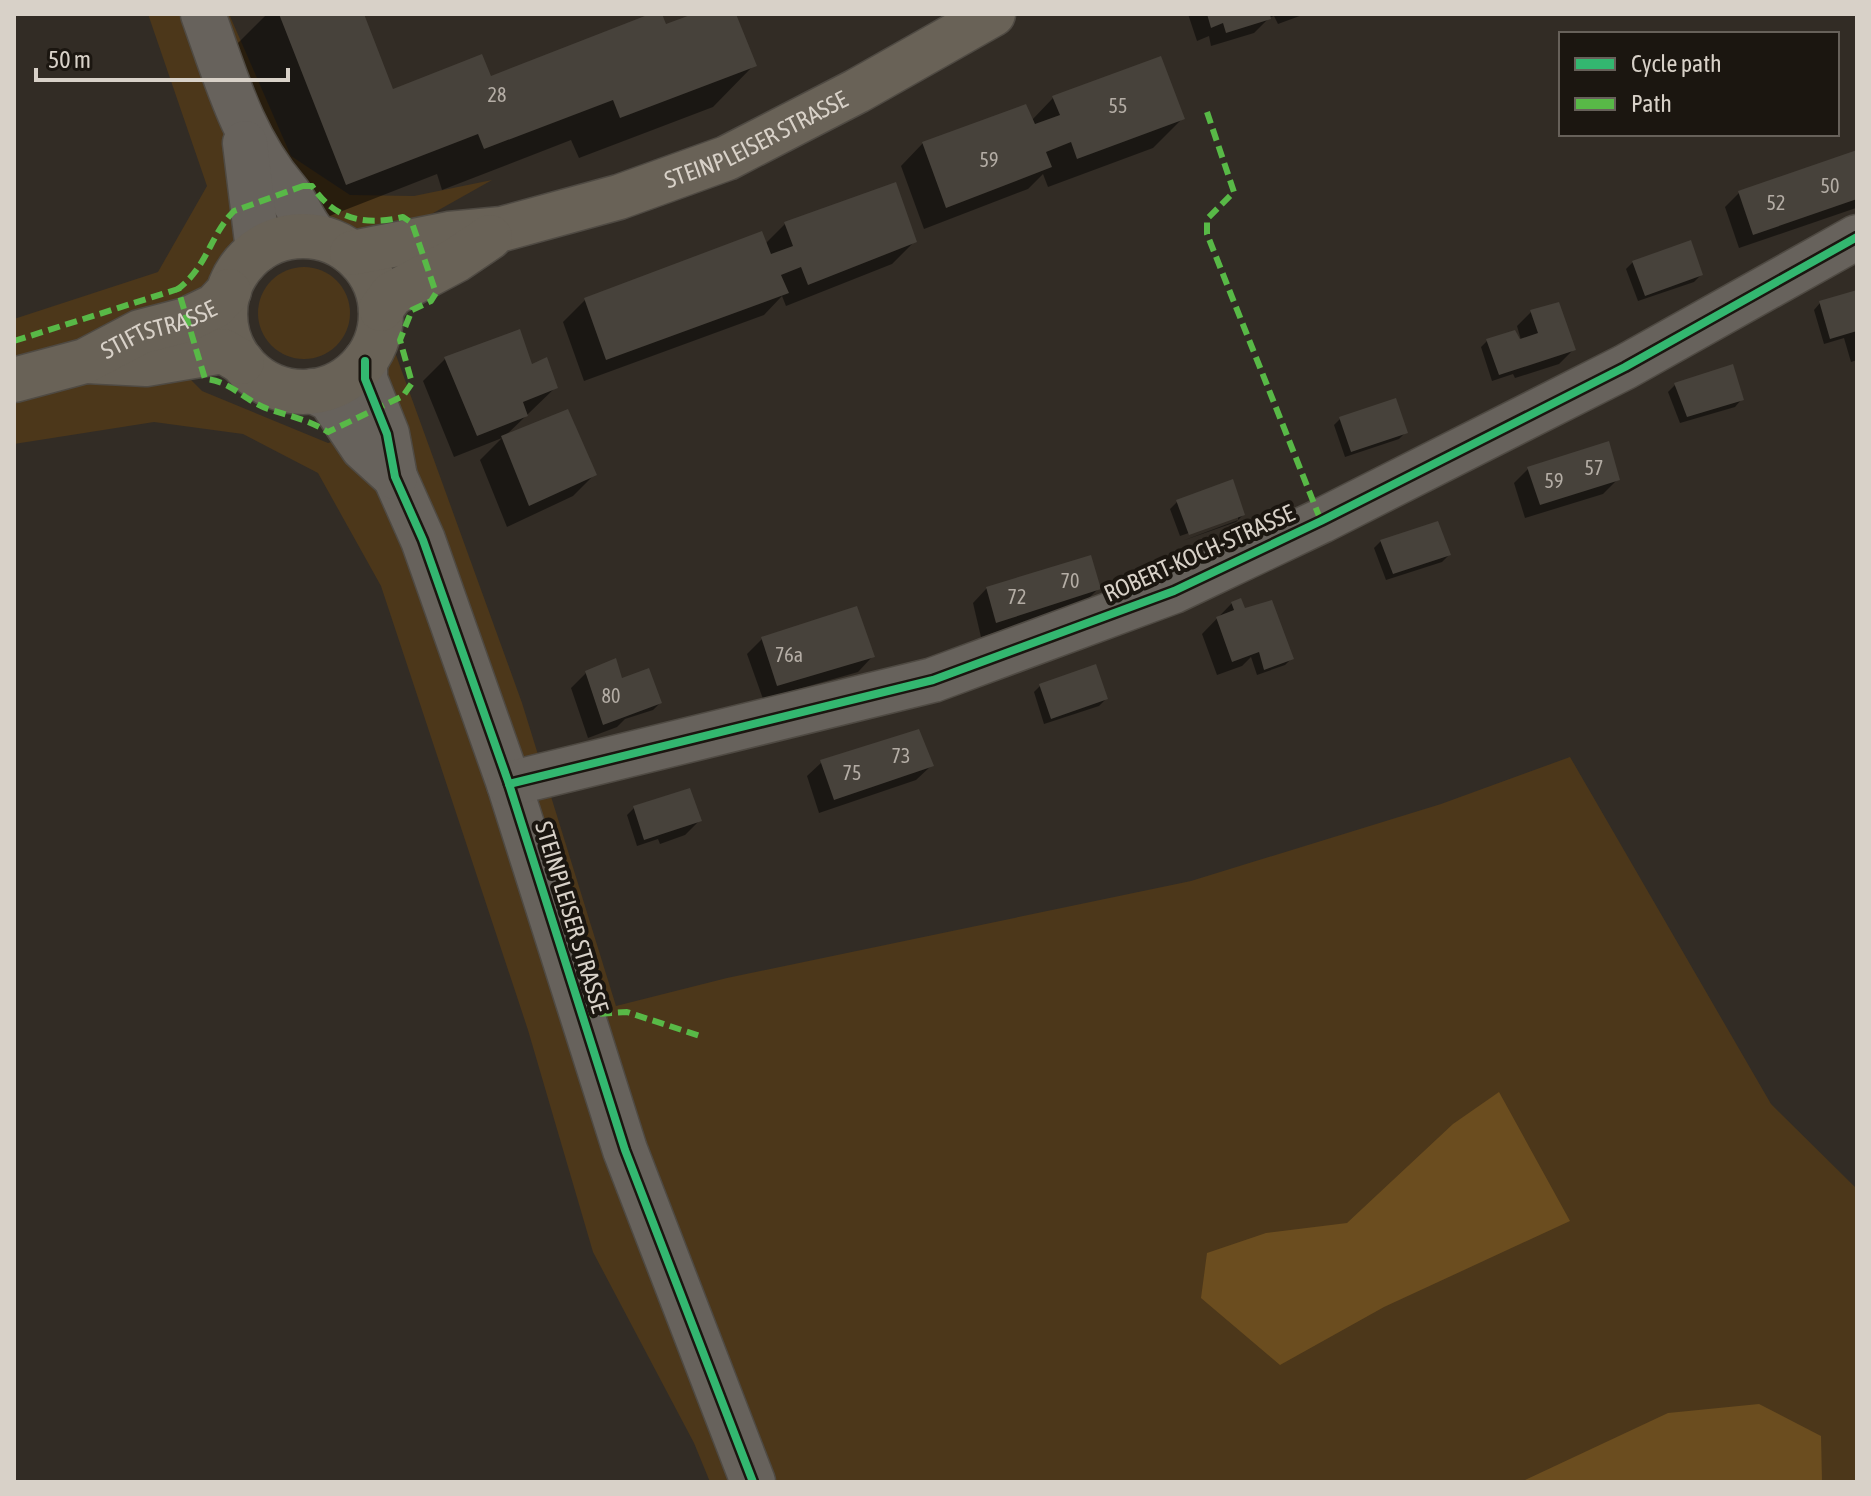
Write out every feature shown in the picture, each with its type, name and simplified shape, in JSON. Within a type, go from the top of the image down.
[{"type":"main road","name":"STEINPLEISER STRASSE","points":[[334,244],[502,229],[619,197],[727,158],[857,91],[993,14]]},
{"type":"main road","name":"STEINPLEISER STRASSE","points":[[381,309],[392,294],[456,260],[502,229]]},
{"type":"main road","points":[[285,238],[334,244],[367,268],[377,287],[380,328],[365,361],[342,382],[313,391],[281,388],[267,382],[242,362],[229,335],[226,305],[229,291],[240,268],[258,250],[285,238]]},
{"type":"main road","name":"STIFTSTRASSE","points":[[14,380],[85,361],[140,332],[186,320],[215,306],[229,291]]},
{"type":"main road","name":"STIFTSTRASSE","points":[[85,361],[146,364],[223,351],[242,362]]},
{"type":"street","points":[[203,14],[242,125],[273,179],[288,192],[302,222],[334,244]]},
{"type":"street","points":[[242,125],[258,250]]},
{"type":"street","name":"ROBERT-KOCH-STRASSE","points":[[509,784],[933,680],[1174,591],[1321,521],[1625,367],[1857,237]]},
{"type":"street","name":"STEINPLEISER STRASSE","points":[[365,361],[365,379],[387,434],[395,477],[423,540],[509,784],[625,1150],[753,1482]]},
{"type":"street","name":"STEINPLEISER STRASSE","points":[[313,391],[330,399],[363,448],[395,477]]},
{"type":"shaded area","points":[[148,14],[229,14],[291,156],[350,195],[414,196],[492,180],[428,216],[409,306],[392,344],[522,703],[616,1006],[727,978],[1191,881],[1441,804],[1570,757],[1771,1104],[1857,1189],[1857,1482],[710,1482],[694,1443],[593,1252],[528,1030],[381,586],[318,473],[243,434],[154,422],[14,444],[14,319],[158,272],[207,186]],"holes":[[[318,215],[341,233],[377,240],[406,300],[389,332],[377,371],[393,423],[328,443],[202,391],[184,373],[219,282],[242,240]]]},
{"type":"shaded area","points":[[304,267],[322,270],[337,280],[347,295],[350,313],[347,331],[337,346],[322,356],[304,359],[286,356],[271,346],[261,331],[258,313],[261,295],[271,280],[286,270]]},
{"type":"shaded area","points":[[1499,1092],[1570,1221],[1384,1307],[1280,1365],[1201,1298],[1207,1253],[1266,1233],[1347,1223],[1453,1124]]},
{"type":"shaded area","points":[[1759,1404],[1821,1436],[1822,1482],[1521,1482],[1668,1413]]},
{"type":"building","points":[[279,14],[364,14],[393,89],[482,54],[491,76],[650,14],[662,14],[666,24],[693,14],[736,14],[757,66],[620,118],[613,100],[484,149],[478,134],[346,185]]},
{"type":"building","points":[[1207,14],[1270,14],[1271,19],[1226,33],[1223,23],[1211,28]]},
{"type":"building","points":[[1161,56],[1185,119],[1077,159],[1071,142],[1046,152],[1052,167],[946,208],[922,142],[1026,104],[1035,124],[1060,115],[1052,96]]},
{"type":"building","points":[[1857,150],[1857,199],[1753,235],[1738,191]]},
{"type":"building","points":[[896,182],[917,242],[808,285],[801,267],[781,275],[789,293],[606,360],[584,298],[762,231],[771,254],[793,246],[784,222]]},
{"type":"building","points":[[1691,240],[1703,275],[1645,296],[1632,261]]},
{"type":"building","points":[[1857,290],[1857,331],[1830,339],[1819,301]]},
{"type":"building","points":[[1559,302],[1576,350],[1499,375],[1486,339],[1515,330],[1520,339],[1538,333],[1530,310]]},
{"type":"building","points":[[520,329],[532,364],[547,357],[558,388],[523,402],[528,416],[477,436],[444,357]]},
{"type":"building","points":[[1733,364],[1744,400],[1687,417],[1674,383]]},
{"type":"building","points":[[1396,398],[1408,433],[1351,452],[1339,417]]},
{"type":"building","points":[[568,409],[597,475],[529,506],[501,436]]},
{"type":"building","points":[[1609,441],[1620,480],[1540,505],[1527,467]]},
{"type":"building","points":[[1233,479],[1245,515],[1189,535],[1176,500]]},
{"type":"building","points":[[1438,521],[1451,555],[1393,574],[1380,540]]},
{"type":"building","points":[[1091,555],[1101,589],[996,623],[986,587]]},
{"type":"building","points":[[1241,598],[1245,608],[1272,600],[1294,659],[1264,670],[1259,652],[1232,662],[1216,617],[1234,610],[1231,602]]},
{"type":"building","points":[[857,606],[875,657],[777,686],[761,637]]},
{"type":"building","points":[[616,658],[622,678],[649,668],[662,703],[603,725],[585,671]]},
{"type":"building","points":[[1096,664],[1108,699],[1051,719],[1039,684]]},
{"type":"building","points":[[919,729],[934,766],[834,800],[820,760]]},
{"type":"building","points":[[690,788],[702,821],[644,840],[633,806]]},
{"type":"marked path","points":[[1207,112],[1234,192],[1207,219],[1207,234],[1321,521]]},
{"type":"marked path","points":[[303,186],[312,186],[331,206],[352,218],[376,221],[403,217],[412,223],[436,293],[431,301],[412,310],[400,340],[412,383],[403,396],[328,432],[268,409],[223,383],[205,379],[178,289],[203,261],[219,230],[234,211],[303,186]]},
{"type":"marked path","points":[[14,341],[178,289]]},
{"type":"marked path","points":[[582,1015],[627,1012],[700,1036]]},
{"type":"cycle path","points":[[509,784],[933,680],[1174,591],[1321,521],[1625,367],[1857,237]]},
{"type":"cycle path","points":[[365,361],[365,379],[387,434],[395,477],[423,540],[509,784],[625,1150],[753,1482]]}]
